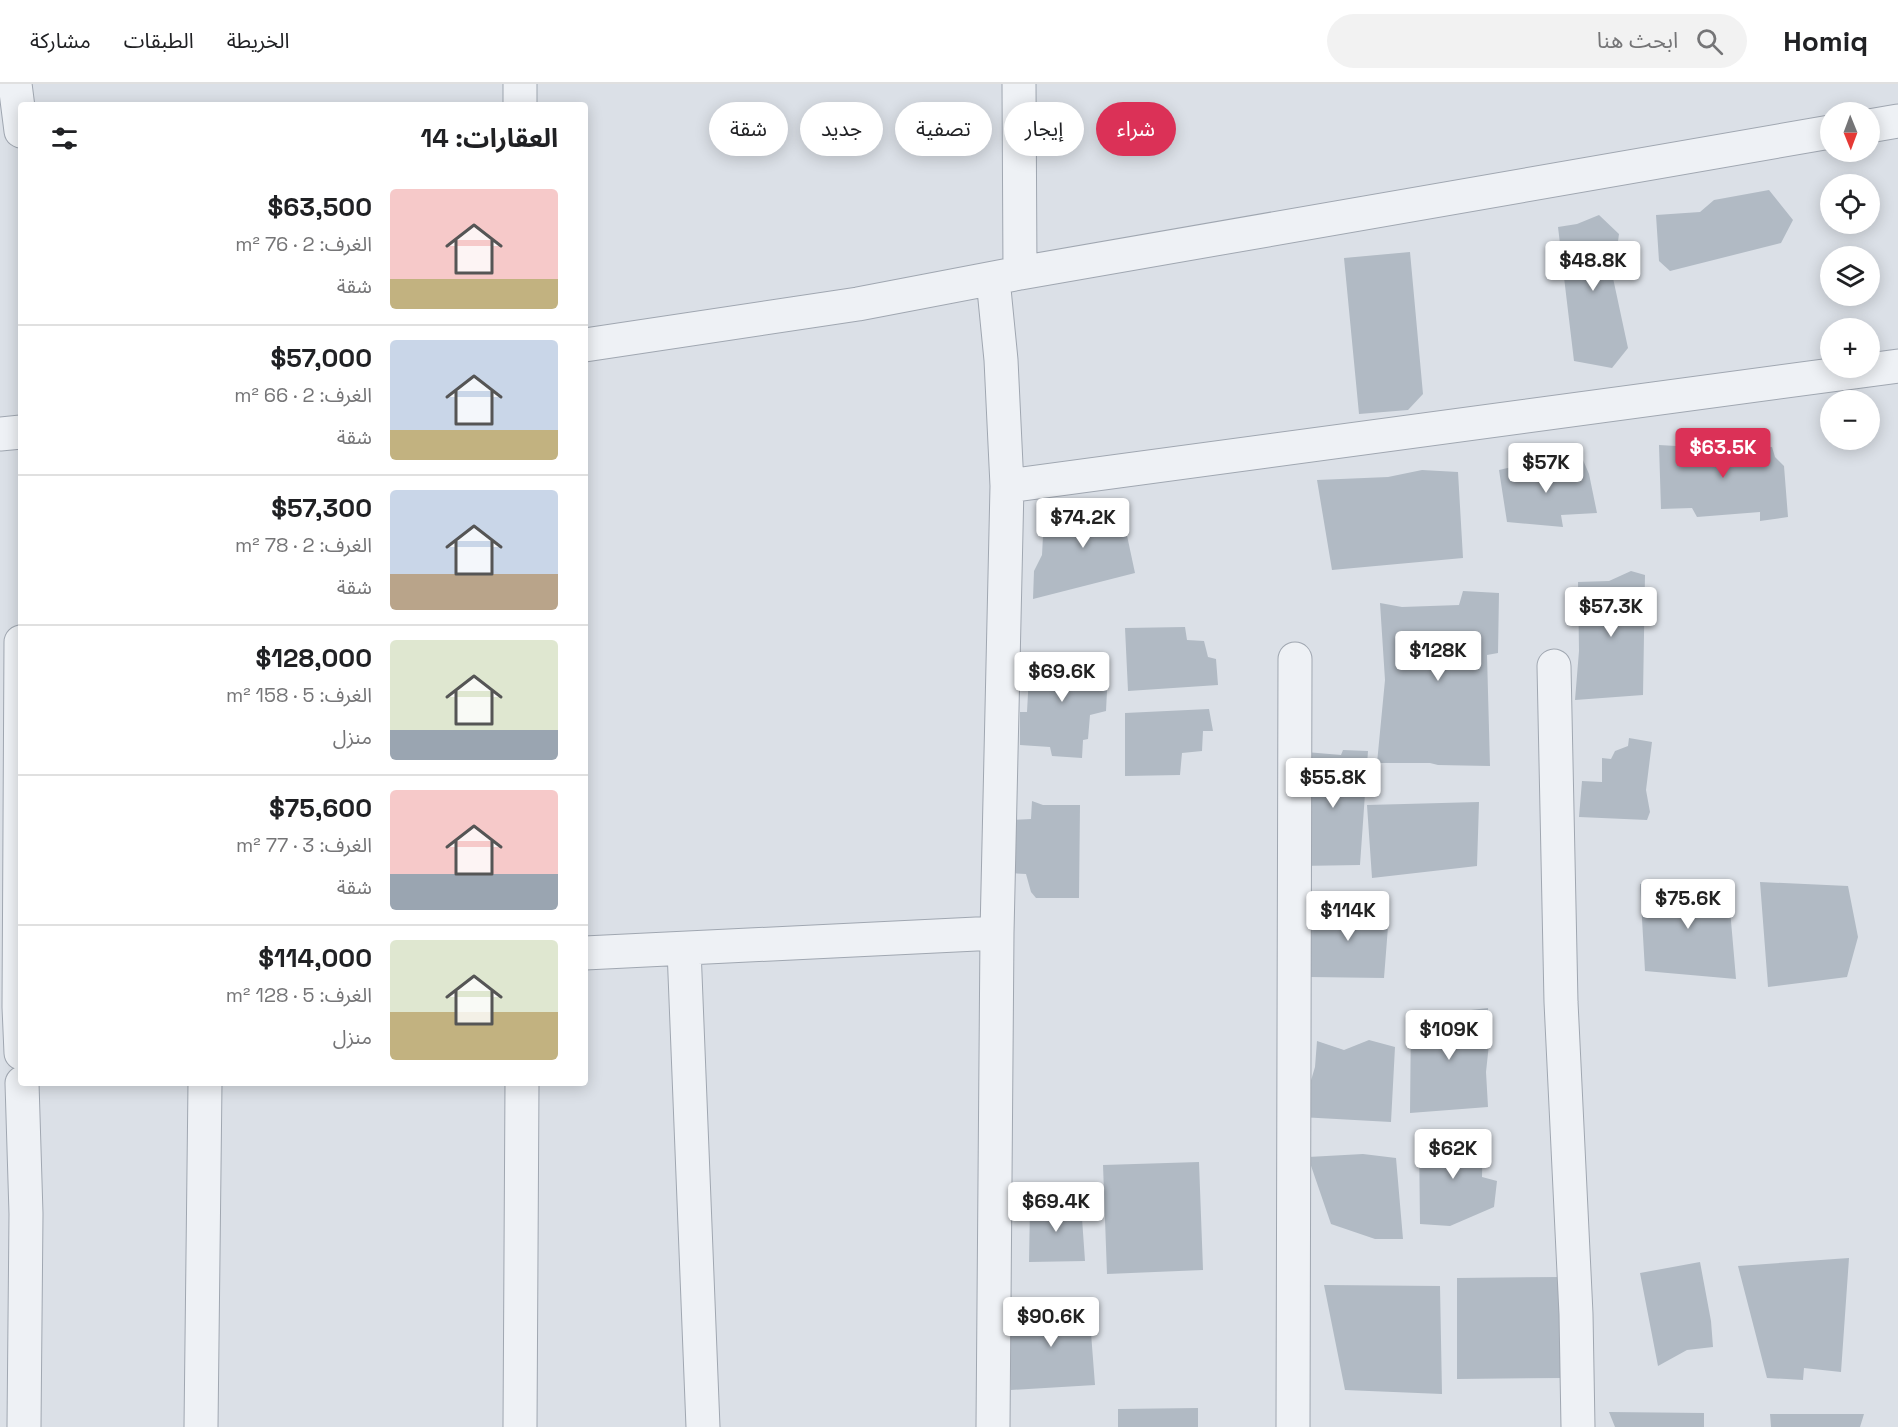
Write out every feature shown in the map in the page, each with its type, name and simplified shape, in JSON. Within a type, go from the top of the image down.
[{"type":"street","points":[[15,84],[18,108]]},
{"type":"street","points":[[520,84],[520,102]]},
{"type":"street","points":[[993,1427],[997,933],[1007,486],[1000,360],[1019,84]]},
{"type":"street","points":[[1880,124],[1898,121]]},
{"type":"street","points":[[588,345],[836,307],[1820,134]]},
{"type":"street","points":[[1007,486],[1898,366]]},
{"type":"street","points":[[0,434],[18,432]]},
{"type":"street","points":[[1293,1427],[1295,658]]},
{"type":"street","points":[[1554,666],[1561,1002],[1576,1314],[1578,1427]]},
{"type":"street","points":[[18,900],[10,1008],[18,1041]]},
{"type":"street","points":[[588,953],[997,933]]},
{"type":"street","points":[[684,949],[703,1427]]},
{"type":"street","points":[[22,1086],[13,1214],[24,1427]]},
{"type":"street","points":[[201,1427],[206,1086]]},
{"type":"street","points":[[520,1427],[522,1086]]},
{"type":"building","points":[[1769,190],[1793,220],[1781,243],[1670,271],[1659,261],[1656,215],[1700,212],[1714,200]]},
{"type":"building","points":[[1599,215],[1619,234],[1613,278],[1628,348],[1612,368],[1574,361],[1558,227],[1577,224]]},
{"type":"building","points":[[1410,252],[1423,394],[1408,410],[1359,414],[1344,258]]},
{"type":"building","points":[[1735,428],[1741,449],[1772,447],[1775,457],[1784,466],[1788,517],[1760,521],[1760,512],[1697,517],[1692,508],[1661,509],[1659,445],[1693,450],[1699,442],[1710,440],[1714,431]]},
{"type":"building","points":[[1583,460],[1589,474],[1597,513],[1561,515],[1563,527],[1507,522],[1499,470],[1529,463],[1532,472],[1545,473]]},
{"type":"building","points":[[1422,470],[1458,472],[1463,558],[1332,570],[1317,480],[1388,477]]},
{"type":"building","points":[[1119,498],[1135,573],[1033,599],[1034,571],[1042,555],[1044,517]]},
{"type":"building","points":[[1631,571],[1645,575],[1643,695],[1575,700],[1579,651],[1578,582],[1609,581]]},
{"type":"building","points":[[1463,591],[1499,593],[1498,653],[1487,655],[1490,766],[1377,763],[1385,680],[1380,603],[1402,607],[1459,605]]},
{"type":"building","points":[[1185,627],[1187,640],[1204,641],[1208,657],[1216,659],[1218,685],[1128,691],[1125,628]]},
{"type":"building","points":[[1084,652],[1100,653],[1102,688],[1107,691],[1106,711],[1090,715],[1088,739],[1083,740],[1082,758],[1052,756],[1050,747],[1020,745],[1020,712],[1027,712],[1030,656],[1083,658]]},
{"type":"building","points":[[1209,709],[1213,731],[1203,731],[1202,751],[1182,753],[1180,775],[1125,776],[1125,713]]},
{"type":"building","points":[[1629,738],[1652,742],[1646,790],[1650,812],[1647,820],[1579,817],[1582,781],[1602,782],[1602,758],[1611,759],[1615,751],[1628,746]]},
{"type":"building","points":[[1343,750],[1368,751],[1360,865],[1298,866],[1306,752],[1341,755]]},
{"type":"building","points":[[1032,801],[1043,805],[1080,805],[1079,898],[1036,898],[1031,892],[1026,874],[1008,873],[1010,820],[1031,819]]},
{"type":"building","points":[[1479,802],[1477,866],[1372,878],[1367,805]]},
{"type":"building","points":[[1760,882],[1848,886],[1858,937],[1847,977],[1768,987]]},
{"type":"building","points":[[1640,884],[1728,886],[1736,979],[1645,971]]},
{"type":"building","points":[[1312,899],[1389,914],[1384,978],[1310,977]]},
{"type":"building","points":[[1488,1008],[1489,1044],[1486,1072],[1488,1107],[1410,1113],[1411,1017]]},
{"type":"building","points":[[1369,1040],[1395,1047],[1391,1122],[1300,1117],[1315,1067],[1317,1041],[1344,1050]]},
{"type":"building","points":[[1483,1131],[1482,1177],[1497,1181],[1494,1207],[1450,1226],[1420,1224],[1419,1140]]},
{"type":"building","points":[[1363,1154],[1396,1158],[1403,1239],[1375,1239],[1331,1224],[1308,1157]]},
{"type":"building","points":[[1199,1162],[1203,1270],[1107,1274],[1103,1165]]},
{"type":"building","points":[[1081,1204],[1085,1261],[1029,1262],[1030,1205]]},
{"type":"building","points":[[1849,1258],[1841,1372],[1804,1368],[1803,1380],[1767,1378],[1738,1266]]},
{"type":"building","points":[[1700,1262],[1711,1321],[1713,1347],[1687,1350],[1658,1366],[1640,1273]]},
{"type":"building","points":[[1563,1277],[1563,1378],[1457,1379],[1457,1278]]},
{"type":"building","points":[[1324,1285],[1440,1286],[1442,1394],[1345,1390]]},
{"type":"building","points":[[1035,1298],[1055,1306],[1089,1307],[1095,1385],[1011,1390],[1009,1318],[1030,1316]]},
{"type":"building","points":[[1198,1408],[1198,1427],[1118,1427],[1118,1409]]},
{"type":"building","points":[[1609,1412],[1704,1413],[1704,1427],[1615,1427]]},
{"type":"building","points":[[1770,1414],[1864,1414],[1860,1427],[1771,1427]]}]
